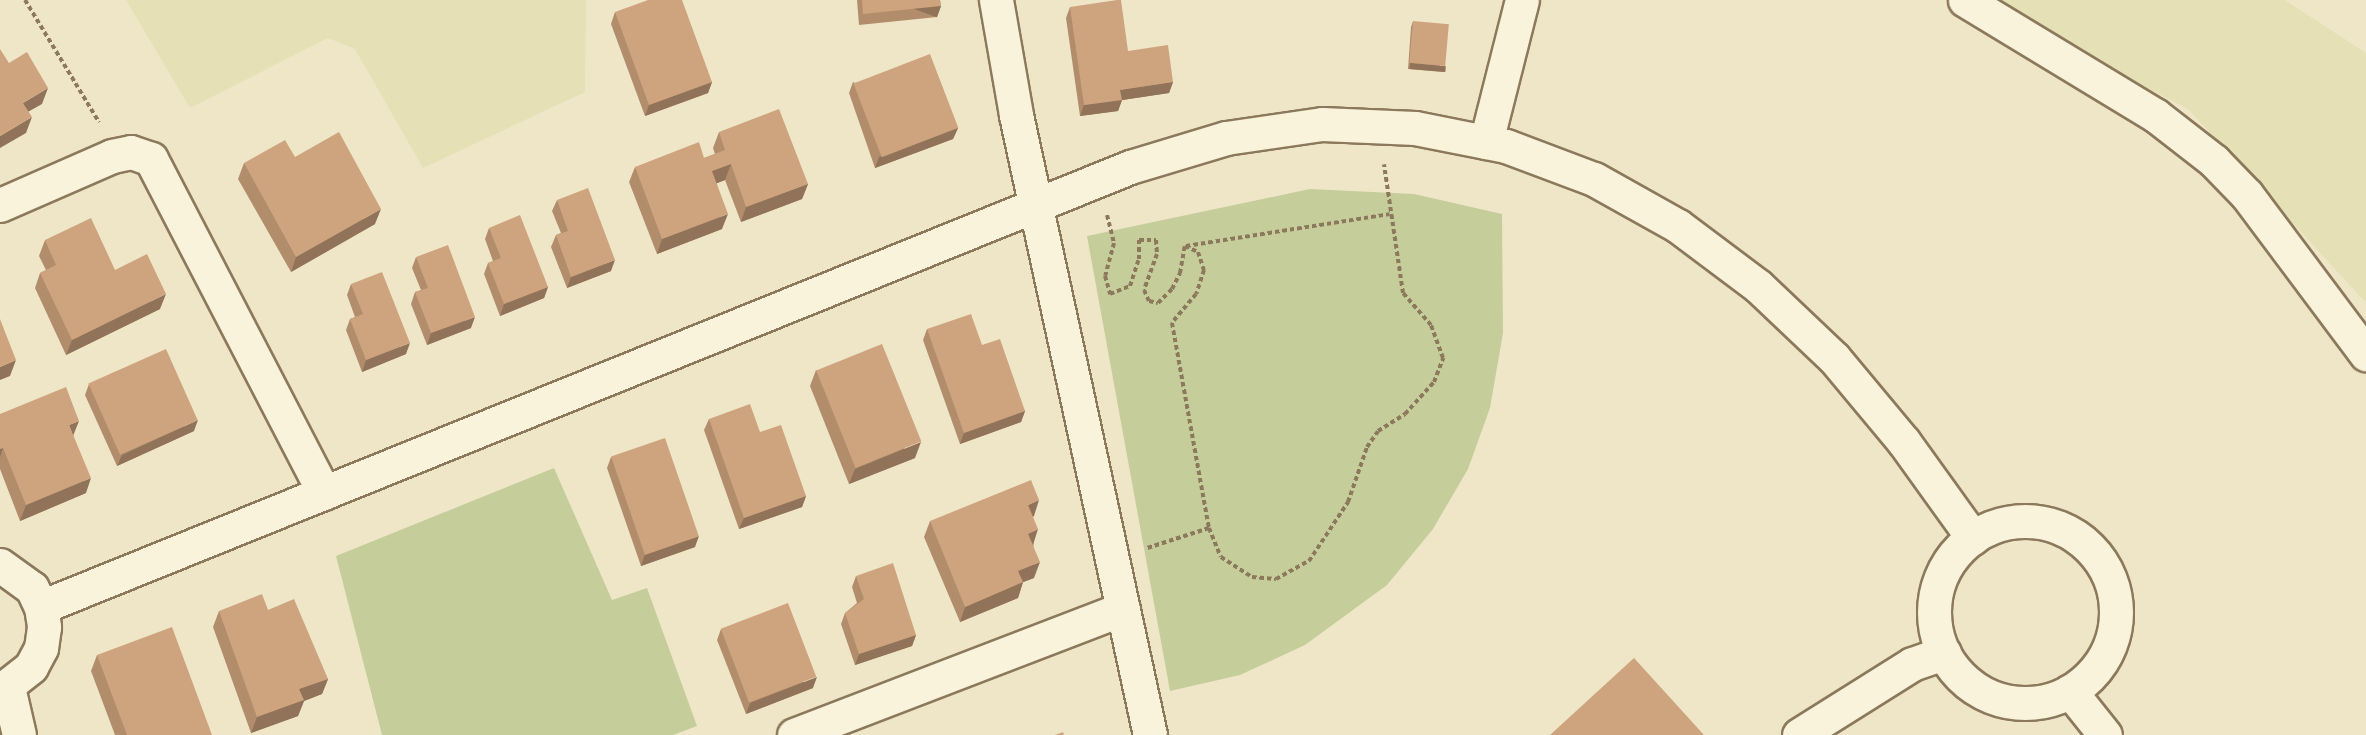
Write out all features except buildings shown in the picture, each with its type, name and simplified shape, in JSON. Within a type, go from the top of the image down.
[{"type":"street","points":[[996,0],[1035,204],[1150,735]]},
{"type":"street","points":[[1486,142],[1522,0]]},
{"type":"street","points":[[1965,0],[2155,114],[2204,152],[2240,186],[2366,354]]},
{"type":"street","points":[[41,607],[1099,179],[1226,138],[1322,124],[1415,128],[1486,142],[1594,179],[1678,226],[1758,286],[1834,358],[1904,442],[1973,538]]},
{"type":"street","points":[[0,205],[119,154],[142,154],[158,167],[324,493]]},
{"type":"street","points":[[2011,522],[2039,522],[2073,535],[2099,559],[2112,584],[2115,626],[2098,665],[2070,691],[2040,702],[1998,699],[1972,685],[1944,653],[1935,620],[1939,584],[1952,558],[1973,538],[2011,522]]},
{"type":"street","points":[[0,565],[25,580],[41,607],[44,627],[41,648],[31,667],[4,689],[19,735]]},
{"type":"street","points":[[794,735],[1123,609]]},
{"type":"street","points":[[1799,735],[1912,664],[1944,653]]},
{"type":"street","points":[[2070,691],[2104,735]]},
{"type":"path","points":[[25,0],[119,154]]},
{"type":"path","points":[[1185,246],[1198,252],[1204,270],[1196,294],[1172,323],[1209,528],[1221,557],[1252,577],[1276,579],[1309,561],[1348,502],[1367,447],[1378,431],[1405,414],[1434,382],[1443,358],[1431,325],[1402,293],[1379,126]]},
{"type":"path","points":[[1099,179],[1114,243],[1105,276],[1110,294],[1130,286],[1139,259],[1139,240],[1156,240],[1158,254],[1144,290],[1149,300],[1158,303],[1180,273],[1185,246]]},
{"type":"path","points":[[1185,246],[1390,214]]},
{"type":"path","points":[[1112,559],[1209,528]]},
{"type":"shaded area","points":[[126,0],[586,0],[585,92],[423,168],[355,49],[328,38],[190,108]]},
{"type":"shaded area","points":[[1978,0],[2285,0],[2366,53],[2366,303],[2188,109]]},
{"type":"green space","points":[[1310,189],[1414,194],[1502,214],[1503,333],[1490,408],[1468,469],[1433,529],[1387,585],[1305,645],[1240,675],[1170,691],[1087,236]]},
{"type":"green space","points":[[554,468],[612,600],[647,588],[697,726],[673,735],[382,735],[336,556]]}]
